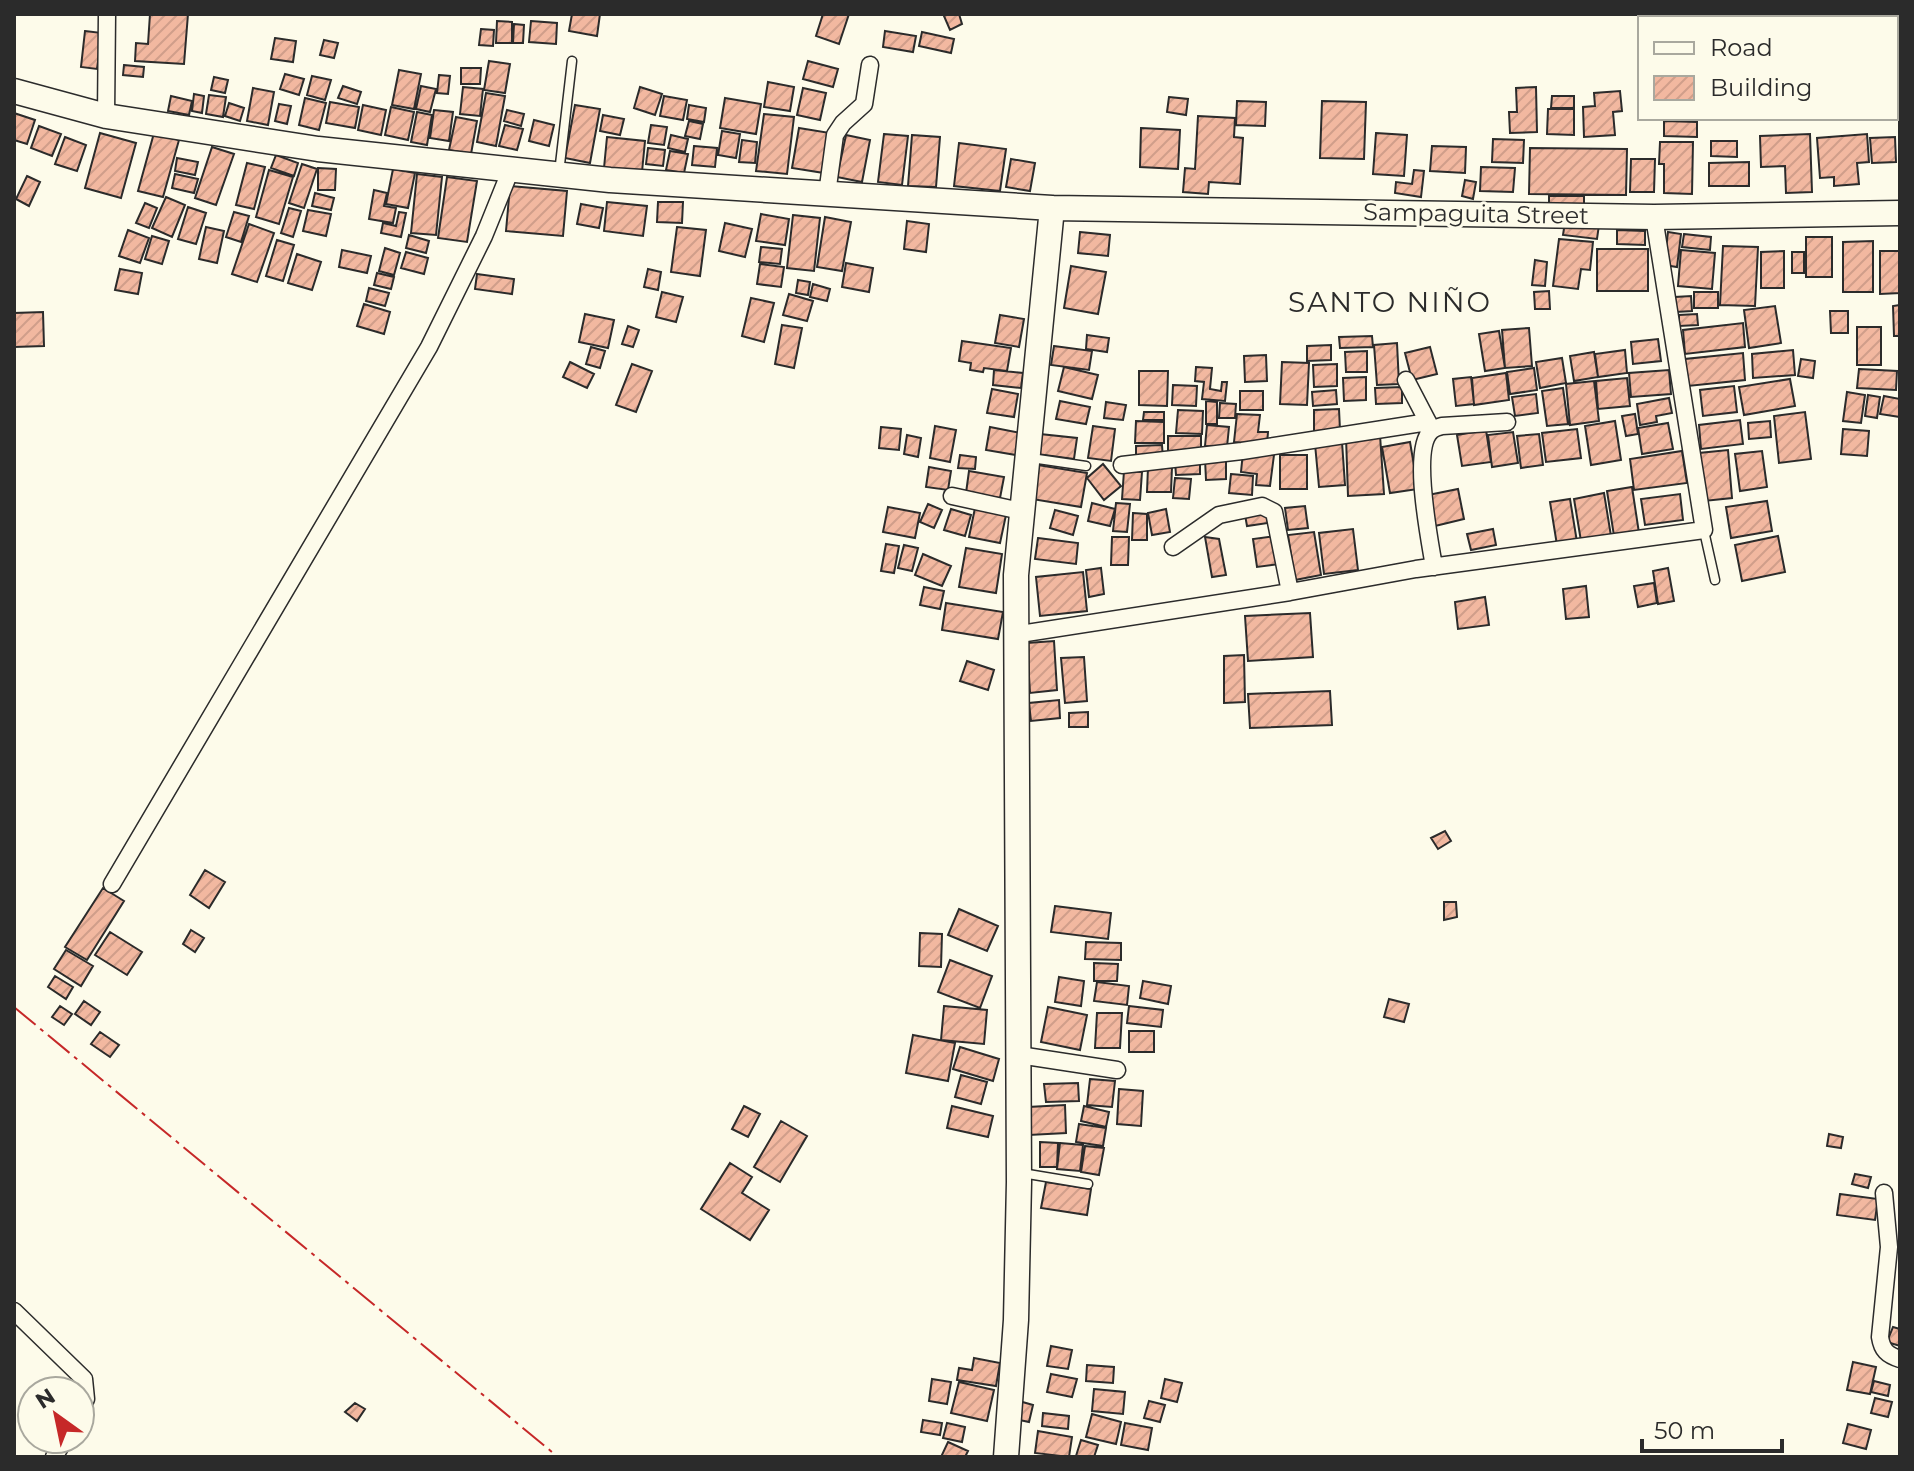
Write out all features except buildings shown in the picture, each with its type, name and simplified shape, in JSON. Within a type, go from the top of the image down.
[{"type":"street","points":[[106,116],[107,14]]},
{"type":"street","points":[[827,194],[835,135],[864,104],[870,65]]},
{"type":"street","name":"Sampaguita Street","points":[[14,91],[106,116],[318,149],[610,180],[1052,208],[1654,217],[1900,213]]},
{"type":"street","points":[[112,884],[429,347],[484,236],[511,169]]},
{"type":"street","points":[[1006,1457],[1016,1320],[1019,1173],[1014,635],[1021,511],[1052,208]]},
{"type":"street","points":[[1014,635],[1434,567],[1704,530],[1654,217]]},
{"type":"street","points":[[1406,380],[1430,425],[1425,439],[1422,493],[1434,567]]},
{"type":"street","points":[[1122,465],[1430,425],[1507,422]]},
{"type":"street","points":[[952,496],[1021,511]]},
{"type":"street","points":[[1173,547],[1219,515],[1262,506],[1269,508],[1274,512],[1290,592]]},
{"type":"street","points":[[1019,1055],[1117,1070]]},
{"type":"street","points":[[1884,1193],[1889,1247],[1880,1337],[1882,1347],[1900,1359]]},
{"type":"street","points":[[14,1311],[80,1375]]},
{"type":"lane","points":[[559,174],[572,61]]},
{"type":"lane","points":[[1026,457],[1086,466]]},
{"type":"lane","points":[[1704,530],[1715,580]]},
{"type":"lane","points":[[1019,1173],[1088,1184]]},
{"type":"power","points":[[14,1007],[558,1457]]},
{"type":"district","name":"SANTO NIÑO","points":[[1390,302]]}]
